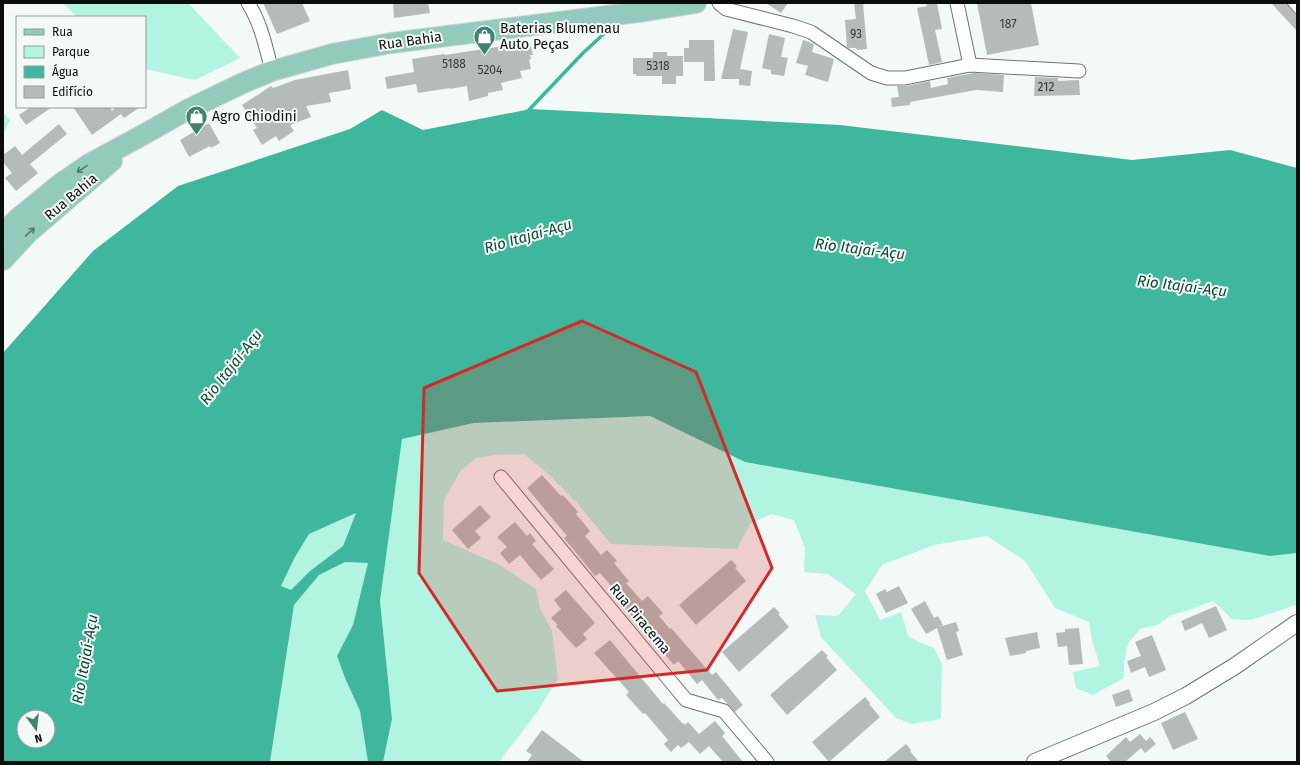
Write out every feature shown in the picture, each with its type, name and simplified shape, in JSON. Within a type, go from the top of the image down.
[{"type":"main road","name":"Rua Bahia","points":[[3,233],[17,219],[60,184],[89,164],[187,110],[272,71],[332,54],[391,43],[613,9],[696,3]]},
{"type":"main road","name":"Rua Bahia","points":[[3,259],[28,233],[141,136]]},
{"type":"street","points":[[248,3],[263,35],[272,71]]},
{"type":"street","points":[[720,3],[726,9],[811,32],[871,73],[888,78],[905,78],[970,65],[1079,71]]},
{"type":"street","points":[[957,3],[970,65]]},
{"type":"street","name":"Rua Piracema","points":[[501,477],[686,700],[724,711],[767,762]]},
{"type":"street","points":[[1035,762],[1154,712],[1186,696],[1235,666],[1297,623]]},
{"type":"lane","points":[[1291,3],[1297,10]]},
{"type":"highlighted area","points":[[582,321],[696,372],[772,568],[707,670],[497,691],[419,573],[424,388]]},
{"type":"green space","points":[[63,3],[188,3],[240,58],[195,80],[146,69],[146,16],[76,16]]},
{"type":"green space","points":[[3,112],[10,120],[3,134]]},
{"type":"green space","points":[[650,416],[745,462],[1270,556],[1297,553],[1296,605],[1251,620],[1232,619],[1213,601],[1172,615],[1157,625],[1140,629],[1128,644],[1124,663],[1124,678],[1093,695],[1076,688],[1073,672],[1100,666],[1092,640],[1089,622],[1055,608],[1025,561],[987,536],[934,545],[882,565],[865,591],[880,620],[901,612],[908,636],[934,648],[942,665],[941,719],[912,724],[896,718],[821,637],[815,615],[838,616],[856,594],[828,574],[804,572],[805,548],[794,520],[771,514],[750,524],[737,549],[611,544],[577,503],[547,473],[524,454],[494,455],[477,458],[461,470],[444,500],[443,540],[500,565],[536,589],[540,608],[552,631],[558,679],[537,712],[499,762],[383,762],[392,719],[380,601],[402,439],[474,423]]},
{"type":"green space","points":[[356,513],[343,546],[310,571],[291,590],[281,586],[295,557],[309,534]]},
{"type":"green space","points":[[345,562],[369,563],[353,625],[337,656],[360,711],[368,762],[270,762],[294,605],[319,575]]},
{"type":"water","name":"Rio Itajaí-Açu","points":[[531,109],[840,125],[1132,160],[1230,150],[1297,168],[1297,553],[1270,556],[745,462],[650,416],[474,423],[402,439],[380,601],[392,719],[383,762],[368,762],[360,711],[337,656],[353,625],[368,563],[345,562],[319,575],[294,605],[270,762],[3,762],[3,353],[93,251],[178,186],[350,129],[382,110],[423,130]],"holes":[[[356,513],[343,546],[310,571],[291,590],[281,586],[295,557],[309,534]]]},
{"type":"building","points":[[263,3],[302,3],[310,21],[277,34]]},
{"type":"building","points":[[393,3],[428,3],[430,13],[394,18]]},
{"type":"building","points":[[766,3],[788,3],[781,13]]},
{"type":"building","points":[[854,3],[863,3],[867,49],[857,50],[856,48],[847,47],[845,20],[856,19]]},
{"type":"building","points":[[926,3],[937,3],[942,29],[935,30],[942,62],[929,65],[917,8],[927,6]]},
{"type":"building","points":[[977,3],[1031,3],[1039,45],[987,55]]},
{"type":"building","points":[[1271,3],[1287,3],[1294,13],[1297,14],[1297,31]]},
{"type":"building","points":[[733,29],[748,32],[740,69],[752,71],[750,86],[739,85],[739,79],[721,79]]},
{"type":"building","points":[[769,34],[785,38],[781,57],[788,58],[784,76],[771,74],[771,70],[762,68]]},
{"type":"building","points":[[689,40],[714,40],[715,81],[704,81],[704,62],[684,62],[684,48],[689,48]]},
{"type":"building","points":[[803,40],[814,44],[812,52],[834,59],[828,82],[805,75],[808,66],[796,63]]},
{"type":"building","points":[[530,42],[533,55],[530,55],[531,59],[529,60],[531,69],[520,71],[522,78],[501,83],[503,90],[488,93],[488,96],[469,101],[467,86],[418,93],[416,84],[387,89],[385,77],[414,72],[412,59]]},
{"type":"building","points":[[653,52],[667,52],[667,56],[683,56],[683,76],[676,76],[676,84],[662,84],[662,76],[636,76],[636,74],[633,74],[633,58],[653,58]]},
{"type":"building","points":[[348,70],[351,89],[329,93],[331,102],[306,106],[311,117],[290,125],[294,131],[279,141],[276,136],[262,145],[253,130],[257,128],[242,105],[271,86],[273,88],[295,80]]},
{"type":"building","points":[[974,73],[1004,75],[1003,92],[976,90],[910,102],[910,105],[892,107],[891,98],[899,97],[897,86],[906,86],[930,81],[931,88],[948,84],[947,78]]},
{"type":"building","points":[[1035,77],[1058,78],[1058,81],[1079,80],[1080,95],[1034,96]]},
{"type":"building","points":[[30,108],[51,108],[26,125],[19,115]]},
{"type":"building","points":[[74,108],[110,108],[112,111],[115,108],[139,108],[124,118],[121,114],[92,135]]},
{"type":"building","points":[[209,123],[220,143],[211,148],[210,146],[189,157],[180,140]]},
{"type":"building","points":[[59,124],[67,134],[30,164],[38,173],[16,191],[5,178],[12,173],[3,162],[3,155],[15,146],[22,155]]},
{"type":"building","points":[[542,475],[578,512],[576,514],[590,531],[585,536],[601,555],[607,550],[617,561],[614,563],[629,581],[626,583],[642,601],[648,596],[663,613],[659,616],[670,629],[671,628],[712,675],[716,672],[743,705],[735,712],[722,698],[718,700],[702,680],[697,684],[678,661],[674,665],[619,601],[622,598],[600,573],[595,576],[564,538],[567,536],[527,488]]},
{"type":"building","points":[[480,505],[491,517],[475,531],[481,538],[468,549],[452,530]]},
{"type":"building","points":[[515,522],[527,536],[530,533],[536,541],[532,544],[554,569],[541,580],[520,555],[509,564],[500,553],[507,547],[497,537]]},
{"type":"building","points":[[731,560],[737,566],[735,568],[746,581],[696,625],[679,605]]},
{"type":"building","points":[[899,586],[908,603],[886,613],[876,594],[885,589],[887,592]]},
{"type":"building","points":[[566,590],[595,623],[583,634],[587,639],[576,648],[556,626],[558,625],[551,618],[561,609],[554,600]]},
{"type":"building","points":[[925,601],[934,618],[938,616],[943,625],[939,627],[956,622],[959,631],[956,632],[963,655],[947,660],[937,628],[926,634],[911,609]]},
{"type":"building","points":[[1216,606],[1227,630],[1209,638],[1202,623],[1185,631],[1181,621]]},
{"type":"building","points":[[774,607],[789,627],[739,672],[722,652]]},
{"type":"building","points":[[1079,628],[1083,664],[1069,665],[1067,646],[1058,647],[1056,633],[1065,632],[1065,629]]},
{"type":"building","points":[[1037,632],[1040,648],[1026,651],[1026,653],[1010,656],[1005,638]]},
{"type":"building","points":[[1152,635],[1166,670],[1149,677],[1145,667],[1131,673],[1127,661],[1141,656],[1135,642]]},
{"type":"building","points":[[610,640],[663,704],[664,703],[683,724],[684,723],[685,725],[688,722],[699,734],[715,721],[725,733],[722,736],[743,762],[723,762],[709,746],[700,754],[689,742],[681,748],[678,745],[671,752],[664,744],[668,740],[645,713],[643,714],[626,695],[629,692],[594,653]]},
{"type":"building","points":[[822,650],[837,670],[787,715],[770,695]]},
{"type":"building","points":[[1129,689],[1133,701],[1116,707],[1112,695]]},
{"type":"building","points":[[865,697],[880,717],[829,762],[812,742]]},
{"type":"building","points":[[1185,712],[1198,739],[1173,750],[1161,723]]},
{"type":"building","points":[[542,730],[584,762],[527,762],[532,755],[526,751]]},
{"type":"building","points":[[1140,734],[1146,741],[1150,737],[1156,744],[1145,753],[1141,748],[1125,762],[1111,762],[1106,756],[1126,737],[1130,742]]},
{"type":"building","points":[[906,744],[919,762],[884,762]]},
{"type":"waterway","points":[[526,113],[583,53],[608,30]]},
{"type":"place","name":"Baterias Blumenau Auto Peças","points":[[485,56]]},
{"type":"place","name":"Agro Chiodini","points":[[196,136]]}]
